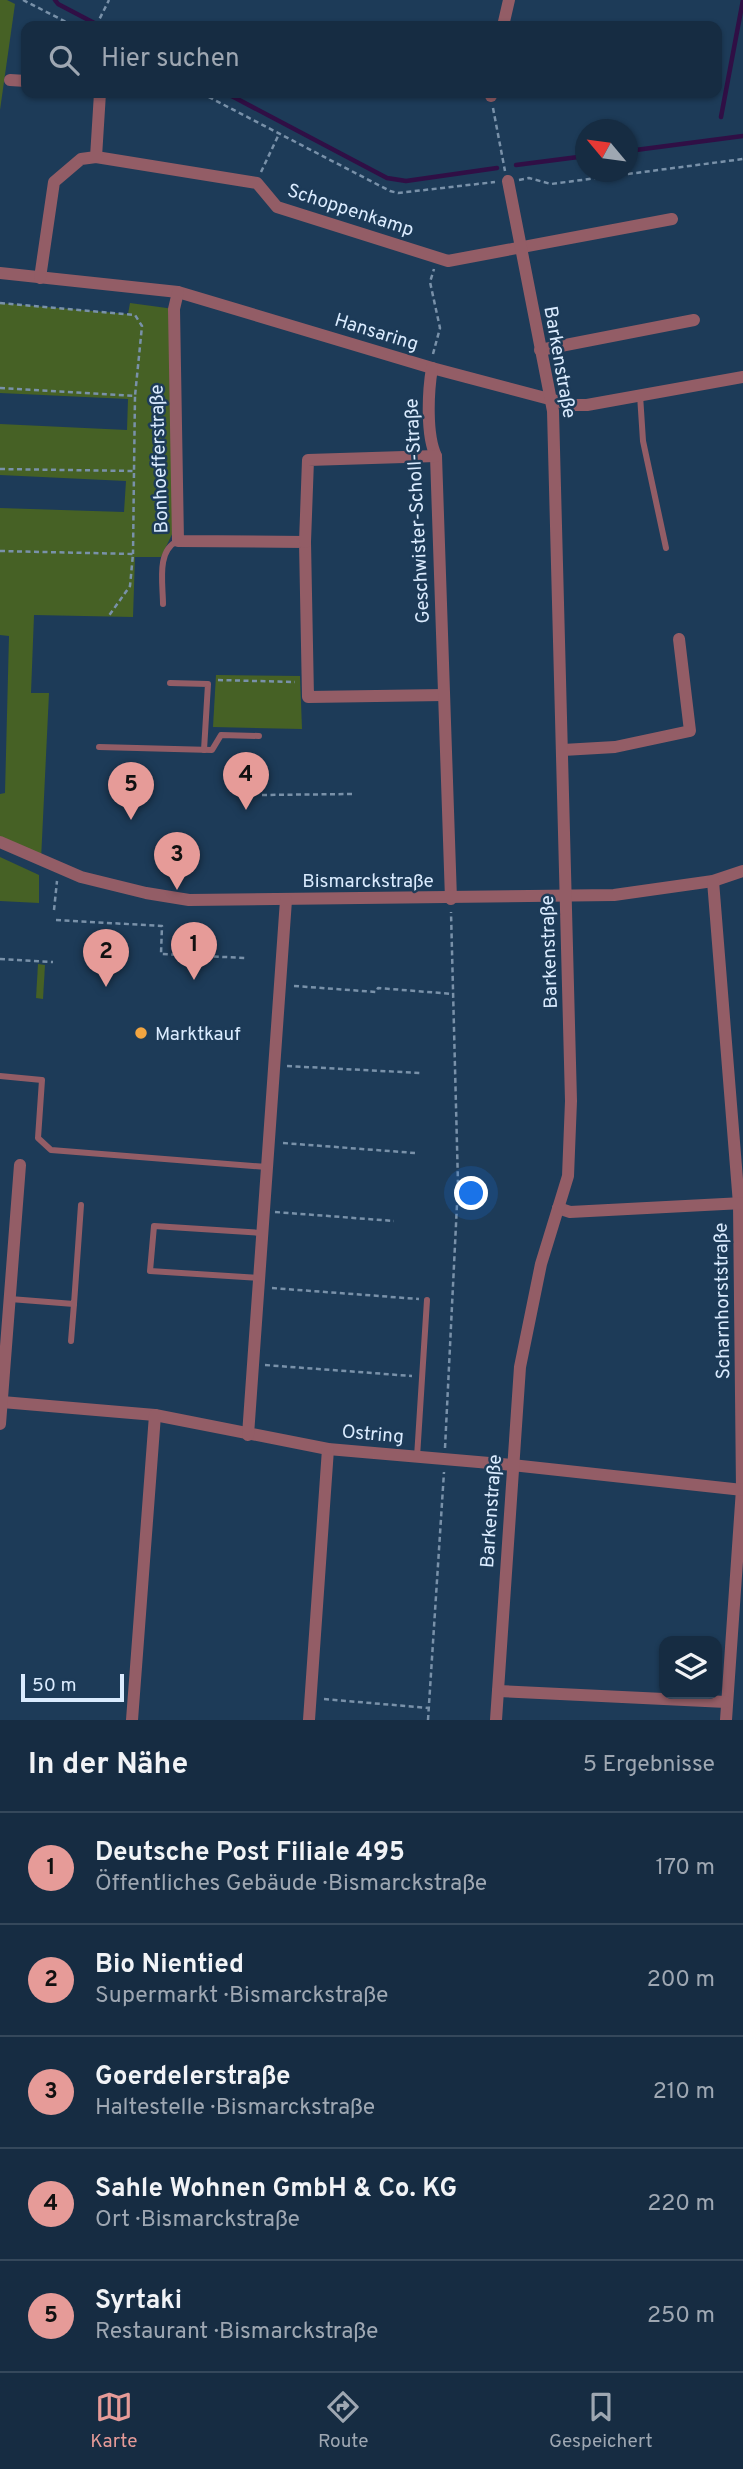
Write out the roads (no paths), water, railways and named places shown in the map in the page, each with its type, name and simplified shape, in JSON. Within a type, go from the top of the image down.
[{"type":"street","points":[[504,21],[509,0]]},
{"type":"street","points":[[10,80],[21,81]]},
{"type":"street","points":[[40,278],[54,182],[81,159],[96,157],[100,98]]},
{"type":"street","name":"Schoppenkamp","points":[[96,157],[257,183],[277,207],[448,261],[672,219]]},
{"type":"street","name":"Barkenstraße","points":[[496,1720],[512,1465],[525,1339],[541,1264],[568,1176],[571,1101],[554,440],[550,400],[508,181]]},
{"type":"street","name":"Hansaring","points":[[0,273],[177,292],[432,368],[572,405],[587,405],[743,377]]},
{"type":"street","name":"Bonhoefferstraße","points":[[177,292],[174,309],[178,541],[305,542]]},
{"type":"street","points":[[540,351],[694,320]]},
{"type":"street","name":"Geschwister-Scholl-Straße","points":[[432,368],[429,382],[431,444],[436,456],[451,899]]},
{"type":"street","points":[[436,456],[308,460],[305,542],[307,696],[444,695]]},
{"type":"street","points":[[563,750],[615,747],[690,731],[679,639]]},
{"type":"street","name":"Bismarckstraße","points":[[0,842],[81,877],[146,893],[189,900],[614,895],[713,881],[743,871]]},
{"type":"street","name":"Scharnhorststraße","points":[[713,881],[741,1203],[743,1490],[726,1720]]},
{"type":"street","points":[[248,1435],[286,900]]},
{"type":"street","points":[[0,1424],[20,1165]]},
{"type":"street","points":[[558,1208],[570,1212],[741,1203]]},
{"type":"street","name":"Ostring","points":[[2,1402],[155,1415],[328,1449],[512,1465],[743,1490]]},
{"type":"street","points":[[132,1720],[155,1415]]},
{"type":"street","points":[[309,1720],[328,1449]]},
{"type":"street","points":[[498,1691],[726,1702]]},
{"type":"lane","points":[[640,396],[643,441],[666,548]]},
{"type":"lane","points":[[163,604],[164,556],[168,546],[178,541]]},
{"type":"lane","points":[[170,683],[208,684],[204,750]]},
{"type":"lane","points":[[99,747],[212,750],[221,735],[259,736]]},
{"type":"lane","points":[[0,1076],[42,1080],[38,1138],[51,1150],[267,1167]]},
{"type":"lane","points":[[71,1341],[81,1205]]},
{"type":"lane","points":[[259,1283],[150,1271],[153,1226],[262,1233]]},
{"type":"lane","points":[[10,1299],[74,1304]]},
{"type":"lane","points":[[417,1457],[427,1300]]},
{"type":"waterway","points":[[55,0],[90,21]]},
{"type":"waterway","points":[[721,117],[743,0]]},
{"type":"waterway","points":[[235,98],[387,178],[406,181],[497,168]]},
{"type":"waterway","points":[[638,150],[743,136]]},
{"type":"waterway","points":[[516,165],[575,157]]},
{"type":"place","name":"Sahle Wohnen GmbH & Co. KG","points":[[246,810]]},
{"type":"place","name":"Syrtaki","points":[[131,820]]},
{"type":"place","name":"Goerdelerstraße","points":[[177,890]]},
{"type":"place","name":"Deutsche Post Filiale 495","points":[[194,980]]},
{"type":"place","name":"Bio Nientied","points":[[106,987]]},
{"type":"place","name":"Marktkauf","points":[[141,1033]]}]
